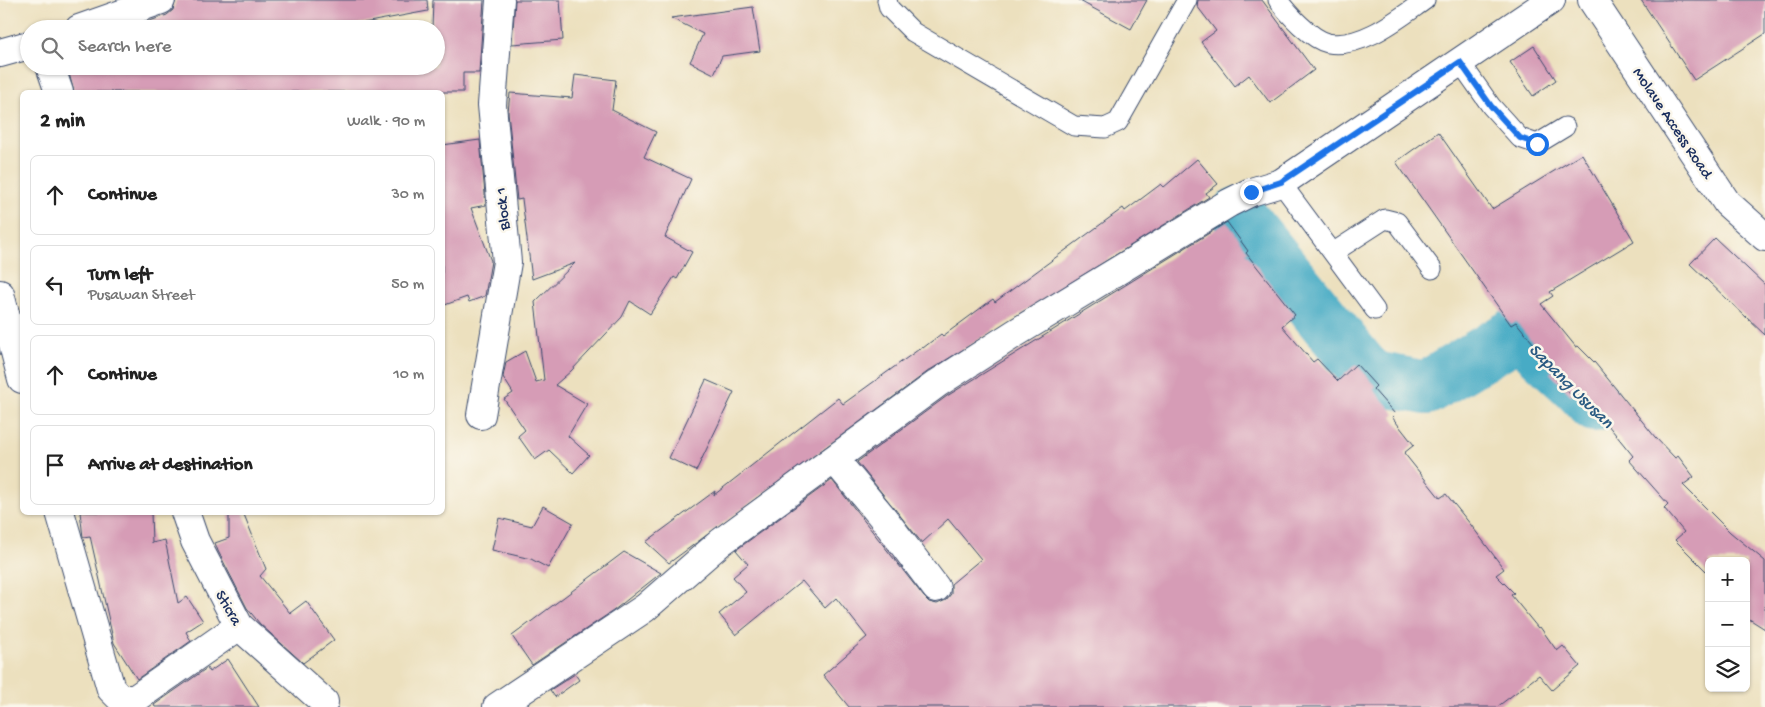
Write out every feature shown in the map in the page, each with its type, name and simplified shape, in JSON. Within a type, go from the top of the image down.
[{"type":"street","points":[[104,20],[161,0]]},
{"type":"street","name":"Block 1","points":[[481,415],[507,262],[492,105],[500,0]]},
{"type":"street","points":[[498,707],[646,608],[721,542],[938,384],[1014,334],[1229,203],[1251,192],[1281,182],[1551,0]]},
{"type":"street","name":"Molave Access Road","points":[[1592,0],[1728,202],[1765,237]]},
{"type":"street","points":[[0,53],[20,47]]},
{"type":"street","points":[[53,75],[58,90]]},
{"type":"street","points":[[0,294],[20,371]]},
{"type":"street","points":[[835,460],[884,519],[936,588]]},
{"type":"street","points":[[61,515],[111,690],[121,699],[135,699],[239,626]]},
{"type":"street","name":"Sticra","points":[[187,515],[195,541],[239,626],[324,702]]},
{"type":"lane","points":[[887,0],[889,8],[913,32],[1074,126],[1105,128],[1118,122],[1187,0]]},
{"type":"lane","points":[[1278,0],[1306,30],[1327,43],[1356,42],[1394,22],[1425,0]]},
{"type":"lane","points":[[1460,62],[1491,106],[1520,138],[1537,144],[1565,127]]},
{"type":"lane","points":[[1281,182],[1375,310]]},
{"type":"lane","points":[[1334,252],[1385,219],[1397,222],[1432,269]]},
{"type":"building","points":[[176,0],[427,0],[428,11],[380,20],[153,20],[167,15],[173,10]]},
{"type":"building","points":[[433,0],[484,0],[479,73],[463,73],[463,92],[445,92],[445,90],[73,90],[69,75],[445,75],[445,20],[432,20]]},
{"type":"building","points":[[515,0],[560,0],[563,40],[512,44]]},
{"type":"building","points":[[1078,0],[1147,0],[1131,29]]},
{"type":"building","points":[[1198,0],[1262,0],[1314,70],[1270,103],[1249,75],[1235,86],[1201,42],[1216,31],[1197,6]]},
{"type":"building","points":[[1641,0],[1765,0],[1765,34],[1694,80]]},
{"type":"building","points":[[753,7],[760,51],[722,56],[714,74],[690,62],[703,34],[671,18]]},
{"type":"building","points":[[1534,46],[1556,80],[1533,96],[1510,62]]},
{"type":"building","points":[[575,75],[616,80],[612,110],[656,132],[644,157],[691,179],[665,237],[692,252],[677,279],[674,277],[650,314],[630,301],[622,317],[571,371],[555,385],[587,404],[568,436],[589,455],[573,473],[549,450],[535,460],[518,436],[525,430],[504,399],[513,393],[503,377],[506,362],[525,351],[536,382],[544,380],[535,302],[575,263],[532,279],[522,199],[517,200],[508,112],[510,93],[572,98]]},
{"type":"building","points":[[1438,132],[1492,209],[1582,154],[1634,241],[1550,292],[1553,296],[1541,304],[1576,347],[1578,346],[1595,363],[1655,437],[1675,458],[1678,456],[1694,477],[1683,485],[1730,532],[1765,561],[1765,629],[1750,620],[1750,557],[1705,557],[1705,570],[1675,540],[1684,532],[1664,508],[1668,504],[1629,460],[1633,456],[1578,388],[1571,395],[1550,373],[1554,369],[1516,322],[1511,325],[1396,162]]},
{"type":"building","points":[[480,140],[486,205],[471,208],[491,261],[485,296],[469,302],[467,297],[445,305],[445,145]]},
{"type":"building","points":[[1197,159],[1218,184],[1206,193],[1209,197],[930,370],[669,563],[646,542],[715,491],[714,495],[838,398],[843,404],[941,334],[943,336],[993,299],[995,302],[1123,208],[1125,211],[1161,184],[1164,187]]},
{"type":"building","points":[[1227,222],[1248,251],[1246,253],[1295,315],[1282,326],[1313,362],[1317,359],[1338,381],[1356,364],[1376,386],[1373,389],[1395,414],[1392,417],[1414,445],[1404,453],[1440,498],[1446,494],[1471,525],[1504,569],[1496,575],[1514,593],[1511,595],[1538,628],[1540,627],[1557,651],[1563,646],[1580,666],[1552,690],[1539,675],[1497,707],[849,707],[823,675],[867,637],[836,598],[825,608],[802,581],[736,635],[719,614],[746,592],[733,577],[748,564],[736,550],[832,480],[924,597],[929,602],[937,604],[946,600],[951,594],[951,584],[981,559],[948,519],[922,543],[857,462],[947,396]]},
{"type":"building","points":[[1715,238],[1765,285],[1765,335],[1690,264]]},
{"type":"building","points":[[706,380],[734,392],[696,471],[669,458]]},
{"type":"building","points":[[543,506],[573,523],[548,568],[531,559],[492,550],[499,518],[532,526]]},
{"type":"building","points":[[80,515],[151,515],[152,543],[165,540],[178,603],[187,597],[203,621],[186,632],[191,641],[137,679],[114,643],[90,536],[83,537]]},
{"type":"building","points":[[229,515],[244,515],[266,569],[260,576],[290,613],[306,601],[334,640],[303,663],[260,624],[247,608],[215,543],[229,538]]},
{"type":"building","points":[[624,552],[661,573],[613,611],[532,665],[512,636]]},
{"type":"building","points":[[228,659],[259,707],[155,707],[154,705],[207,668],[209,672]]},
{"type":"building","points":[[575,674],[579,680],[555,697],[550,690]]},
{"type":"waterway","name":"Sapang Ususan","points":[[1238,214],[1370,377],[1426,388],[1519,332],[1595,405]]},
{"type":"route","points":[[1251,192],[1281,182],[1460,62],[1491,106],[1520,138],[1537,144]]}]
